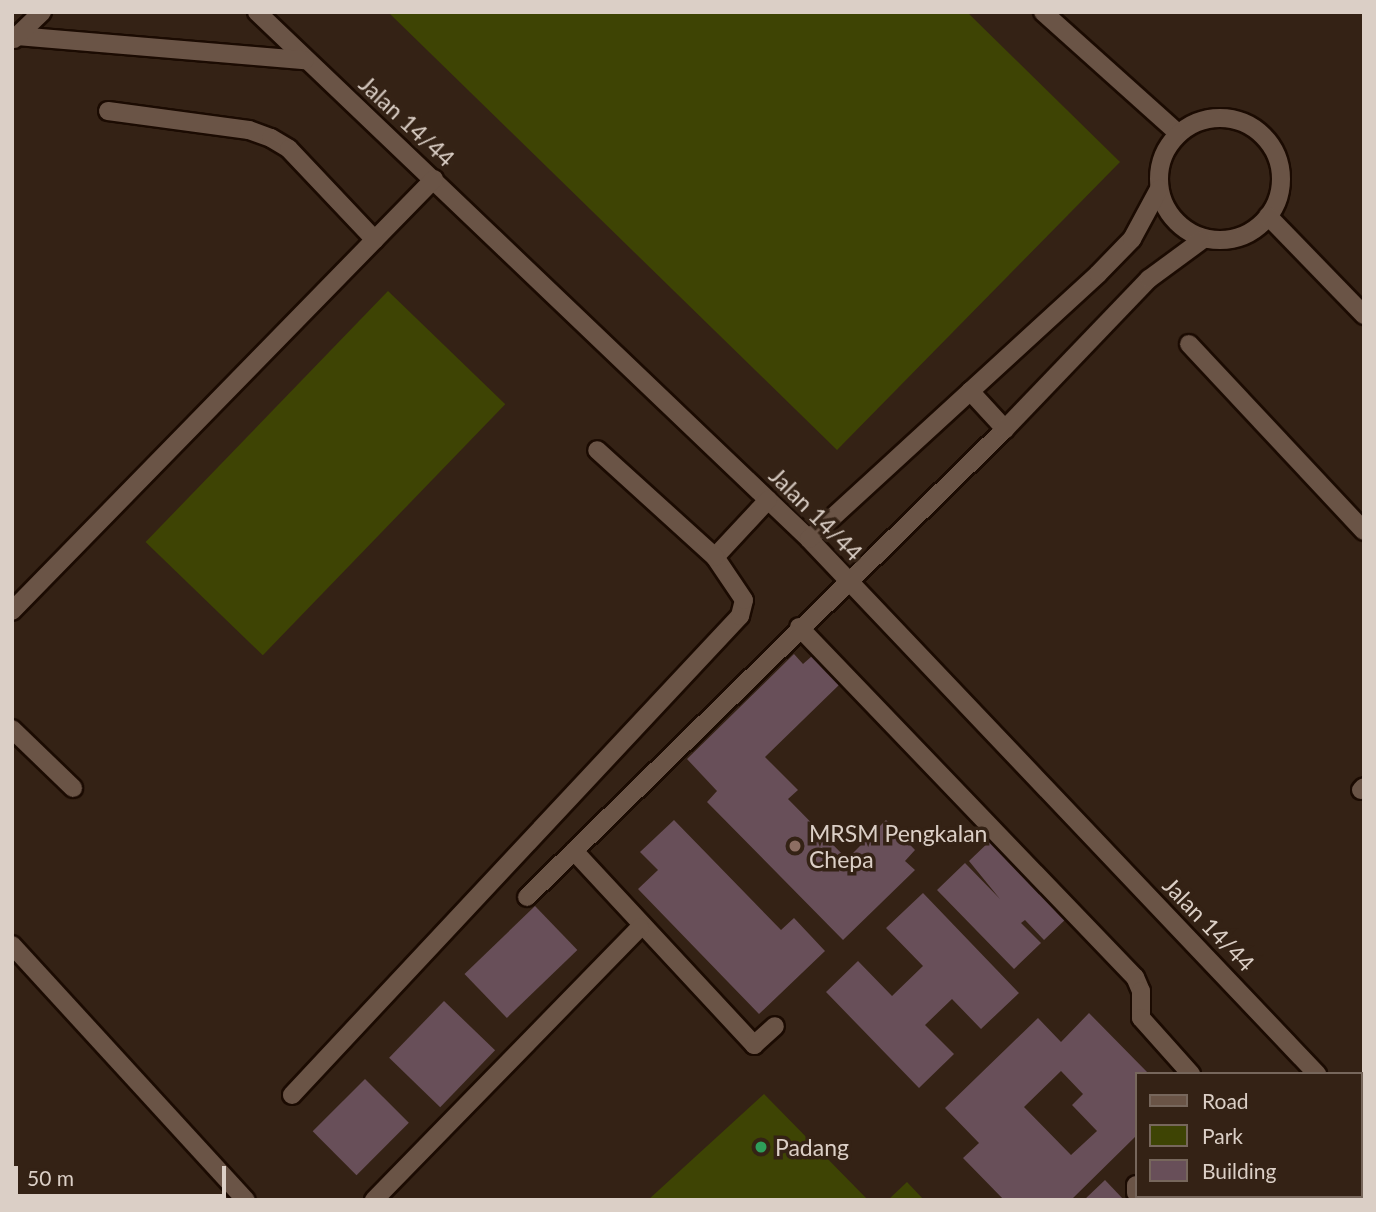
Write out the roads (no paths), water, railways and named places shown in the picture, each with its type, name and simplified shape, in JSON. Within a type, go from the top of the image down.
[{"type":"street","points":[[14,38],[41,12]]},
{"type":"street","name":"Jalan 14/44","points":[[257,12],[809,539],[1315,1072]]},
{"type":"street","points":[[1043,12],[1178,133]]},
{"type":"street","points":[[14,38],[305,60]]},
{"type":"street","points":[[108,111],[248,130],[271,138],[289,149],[375,240]]},
{"type":"street","points":[[527,897],[799,627],[1005,429],[1149,279],[1202,240],[1236,238],[1268,216],[1278,199],[1280,170],[1270,143],[1256,129],[1216,117],[1196,122],[1178,133],[1159,169],[1159,189],[1141,224],[1118,255],[809,539]]},
{"type":"street","points":[[12,611],[434,179]]},
{"type":"street","points":[[1159,189],[1180,225],[1202,240]]},
{"type":"street","points":[[1268,216],[1364,315]]},
{"type":"street","points":[[1189,344],[1364,531]]},
{"type":"street","points":[[970,391],[1005,429]]},
{"type":"street","points":[[292,1095],[730,632],[744,600],[715,557],[597,450]]},
{"type":"street","points":[[715,557],[768,500]]},
{"type":"street","points":[[799,627],[1135,976],[1141,991],[1141,1018],[1189,1072]]},
{"type":"street","points":[[12,729],[73,788]]},
{"type":"street","points":[[574,851],[640,927],[754,1045],[775,1026]]},
{"type":"street","points":[[374,1200],[640,927]]},
{"type":"street","points":[[12,945],[246,1200]]},
{"type":"place","name":"MRSM Pengkalan Chepa","points":[[795,846]]},
{"type":"place","name":"Padang","points":[[761,1147]]}]
